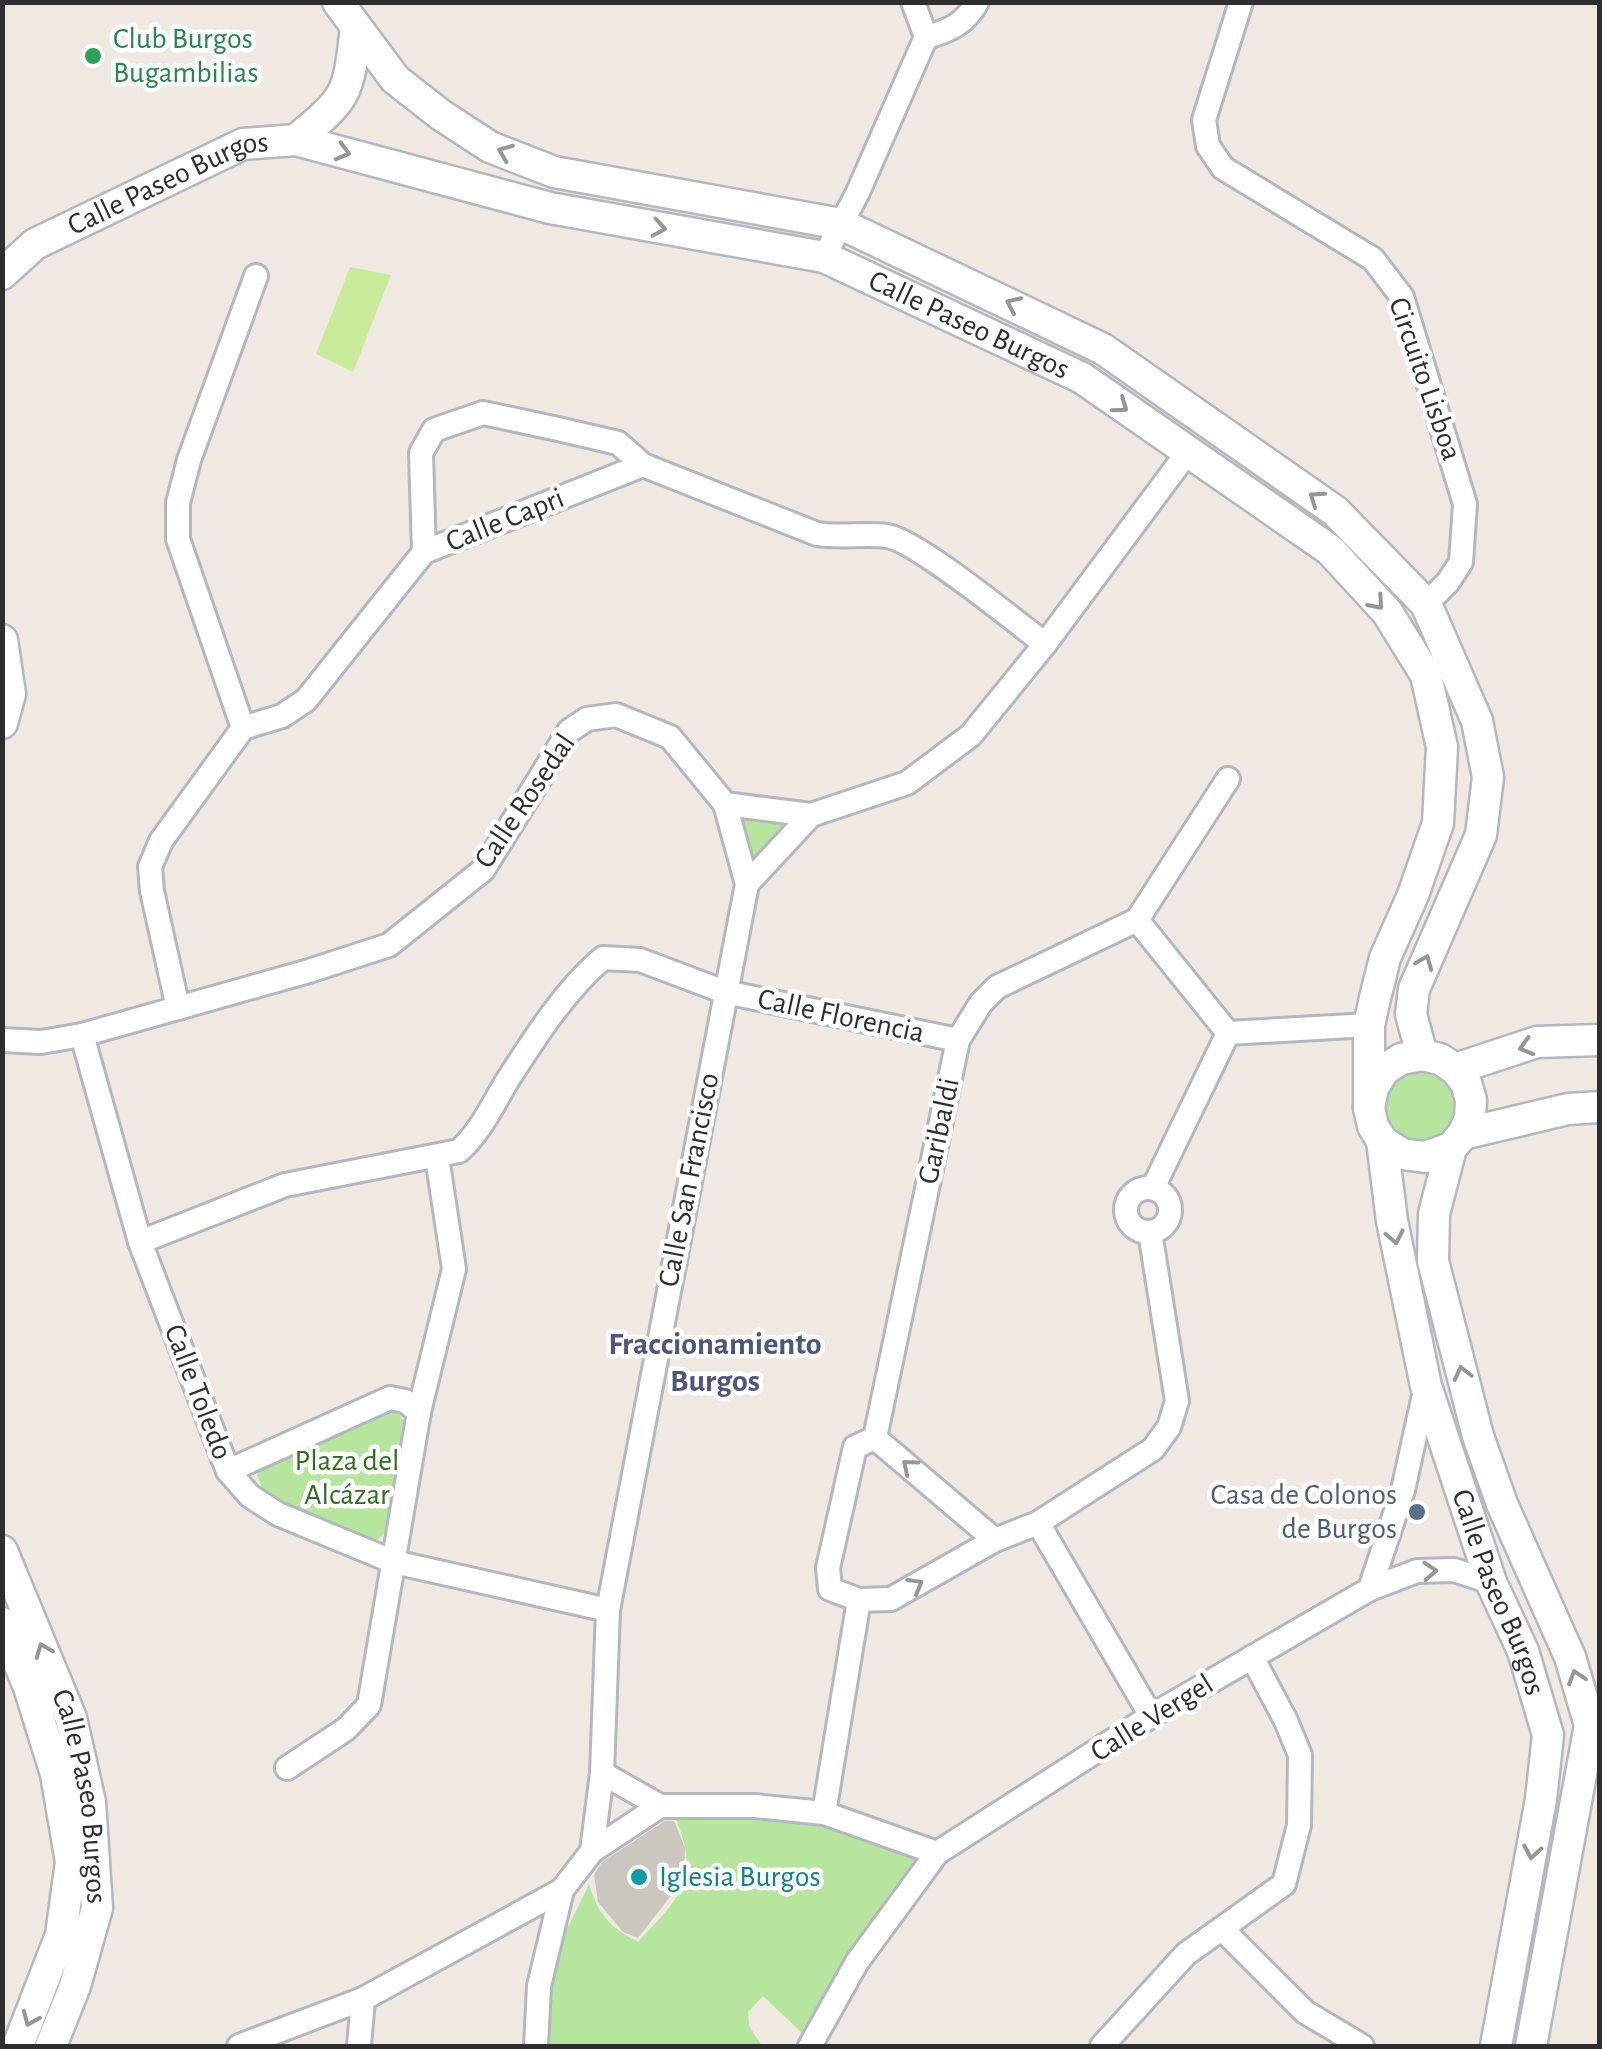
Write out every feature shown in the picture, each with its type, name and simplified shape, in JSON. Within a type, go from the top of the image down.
[{"type":"street","name":"Calle Paseo Burgos","points":[[338,2],[395,79],[490,147],[554,172],[841,224],[1104,349],[1335,511],[1426,604],[1477,721],[1488,777],[1481,835],[1414,988],[1411,1014],[1422,1056]]},
{"type":"street","points":[[824,257],[926,37],[913,2]]},
{"type":"street","points":[[926,37],[951,31],[970,14],[976,2]]},
{"type":"street","name":"Circuito Lisboa","points":[[1242,2],[1204,120],[1208,146],[1224,168],[1374,259],[1402,296],[1465,504],[1461,562],[1426,604]]},
{"type":"street","points":[[296,140],[344,98],[356,28]]},
{"type":"street","name":"Calle Paseo Burgos","points":[[2,274],[35,244],[243,144],[296,140],[550,208],[824,257],[1082,378],[1330,550],[1387,612],[1426,675],[1442,747],[1438,823],[1413,894],[1384,958],[1369,1025],[1369,1108]]},
{"type":"street","points":[[550,208],[554,172]]},
{"type":"street","points":[[2,245],[35,244]]},
{"type":"street","points":[[178,1008],[150,867],[161,842],[242,728],[178,539],[178,503],[189,460],[256,276]]},
{"type":"street","points":[[1047,360],[1063,349],[1063,328]]},
{"type":"street","points":[[1082,378],[1087,359],[1104,349]]},
{"type":"street","points":[[424,552],[421,452],[434,430],[483,414],[618,443],[643,466],[818,534],[843,538],[889,536],[920,552],[1046,644]]},
{"type":"street","points":[[725,804],[810,815],[907,782],[970,735],[1046,644],[1187,453]]},
{"type":"street","name":"Calle Capri","points":[[242,728],[282,716],[306,700],[424,552],[643,466]]},
{"type":"street","points":[[2,640],[10,694],[2,723]]},
{"type":"street","name":"Calle Rosedal","points":[[2,1040],[41,1042],[82,1035],[389,945],[483,870],[569,730],[587,719],[616,715],[670,737],[725,804]]},
{"type":"street","points":[[1228,779],[1137,920],[1228,1032]]},
{"type":"street","name":"Calle San Francisco","points":[[592,1851],[602,1773],[608,1610],[747,884],[725,804]]},
{"type":"street","points":[[747,884],[810,815]]},
{"type":"street","name":"Garibaldi","points":[[875,1438],[958,1040],[982,1002],[998,988],[1137,920]]},
{"type":"street","name":"Calle Florencia","points":[[437,1158],[459,1151],[474,1138],[508,1080],[582,975],[603,958],[640,960],[725,992],[958,1040]]},
{"type":"street","points":[[1228,1032],[1369,1025]]},
{"type":"street","points":[[1154,1188],[1228,1032]]},
{"type":"street","name":"Calle Toledo","points":[[82,1035],[140,1242],[228,1471],[250,1496],[278,1514],[394,1562],[608,1610]]},
{"type":"street","points":[[1455,1069],[1537,1042],[1600,1040]]},
{"type":"street","points":[[1457,1141],[1470,1118],[1471,1100],[1466,1083],[1455,1069],[1440,1059],[1422,1056],[1402,1059],[1384,1070],[1372,1088],[1369,1108],[1382,1141],[1402,1154],[1425,1157],[1457,1141],[1568,1109],[1600,1107]]},
{"type":"street","name":"Calle Paseo Burgos","points":[[1382,1141],[1392,1221],[1426,1386],[1491,1582],[1523,1651],[1548,1735],[1542,1800],[1496,2046]]},
{"type":"street","name":"Calle Paseo Burgos","points":[[1457,1141],[1434,1214],[1434,1261],[1478,1436],[1502,1504],[1561,1635],[1595,1724],[1582,1768],[1532,2046]]},
{"type":"street","points":[[140,1242],[285,1184],[437,1158],[454,1268],[419,1412],[369,1705],[346,1729],[287,1768]]},
{"type":"street","points":[[1154,1188],[1166,1197],[1170,1212],[1164,1226],[1150,1232],[1136,1229],[1130,1224],[1126,1208],[1138,1190],[1154,1188]]},
{"type":"street","points":[[995,1540],[875,1438],[854,1447],[828,1568],[830,1589],[859,1600],[891,1600],[995,1540],[1038,1523],[1153,1449],[1168,1427],[1177,1401],[1150,1232]]},
{"type":"street","points":[[1370,1589],[1403,1490],[1426,1386]]},
{"type":"street","points":[[228,1471],[390,1398],[405,1401],[419,1412]]},
{"type":"street","points":[[1038,1523],[1152,1716]]},
{"type":"street","name":"Calle Paseo Burgos","points":[[5,1563],[70,1718],[90,1802],[97,1908],[74,1941],[62,1978],[50,2046]]},
{"type":"street","name":"Calle Vergel","points":[[937,1853],[1152,1716],[1370,1589],[1418,1571],[1454,1570],[1491,1582]]},
{"type":"street","points":[[824,1813],[859,1600]]},
{"type":"street","points":[[1508,1616],[1546,1600]]},
{"type":"street","name":"Calle Paseo Burgos","points":[[2,1623],[30,1688],[56,1774],[71,1862],[74,1941]]},
{"type":"street","points":[[1523,1651],[1561,1635]]},
{"type":"street","points":[[1102,2046],[1186,1954],[1284,1884],[1299,1825],[1300,1755],[1252,1657]]},
{"type":"street","points":[[1545,1764],[1562,1770],[1582,1768]]},
{"type":"street","points":[[602,1773],[660,1806],[755,1806],[824,1813],[937,1853],[858,1962],[810,2046]]},
{"type":"street","points":[[1542,1800],[1557,1799],[1576,1805]]},
{"type":"street","points":[[239,2046],[363,1999],[457,1951],[562,1890],[592,1851],[660,1806]]},
{"type":"street","points":[[536,2046],[539,1986],[562,1890]]},
{"type":"street","points":[[1222,1929],[1306,2012],[1362,2046]]},
{"type":"street","name":"Calle Paseo Burgos","points":[[18,2046],[62,1978]]},
{"type":"street","points":[[360,2046],[363,1999]]},
{"type":"green space","points":[[350,267],[391,275],[353,372],[316,354]]},
{"type":"green space","points":[[730,812],[787,824],[755,865]]},
{"type":"green space","points":[[1419,1069],[1431,1070],[1450,1081],[1461,1115],[1433,1149],[1396,1136],[1387,1114],[1392,1088]]},
{"type":"green space","name":"Plaza del Alcázar","points":[[373,1410],[396,1410],[408,1428],[393,1504],[380,1538],[366,1543],[263,1491],[257,1475],[262,1465]]},
{"type":"green space","points":[[692,1807],[830,1825],[924,1856],[906,1874],[802,2033],[763,1996],[748,2012],[749,2026],[762,2046],[544,2046],[550,1978],[561,1942],[589,1884],[606,1919],[638,1942],[667,1910],[684,1883],[686,1852],[672,1810]]},
{"type":"building","name":"Iglesia Burgos","points":[[665,1821],[674,1821],[685,1848],[684,1879],[638,1938],[623,1932],[598,1902],[594,1875],[602,1862]]},
{"type":"place","name":"Club Burgos Bugambilias","points":[[93,56]]},
{"type":"place","name":"Casa de Colonos de Burgos","points":[[1417,1512]]},
{"type":"place","name":"Iglesia Burgos","points":[[639,1877]]},
{"type":"district","name":"Fraccionamiento Burgos","points":[[715,1362]]}]
